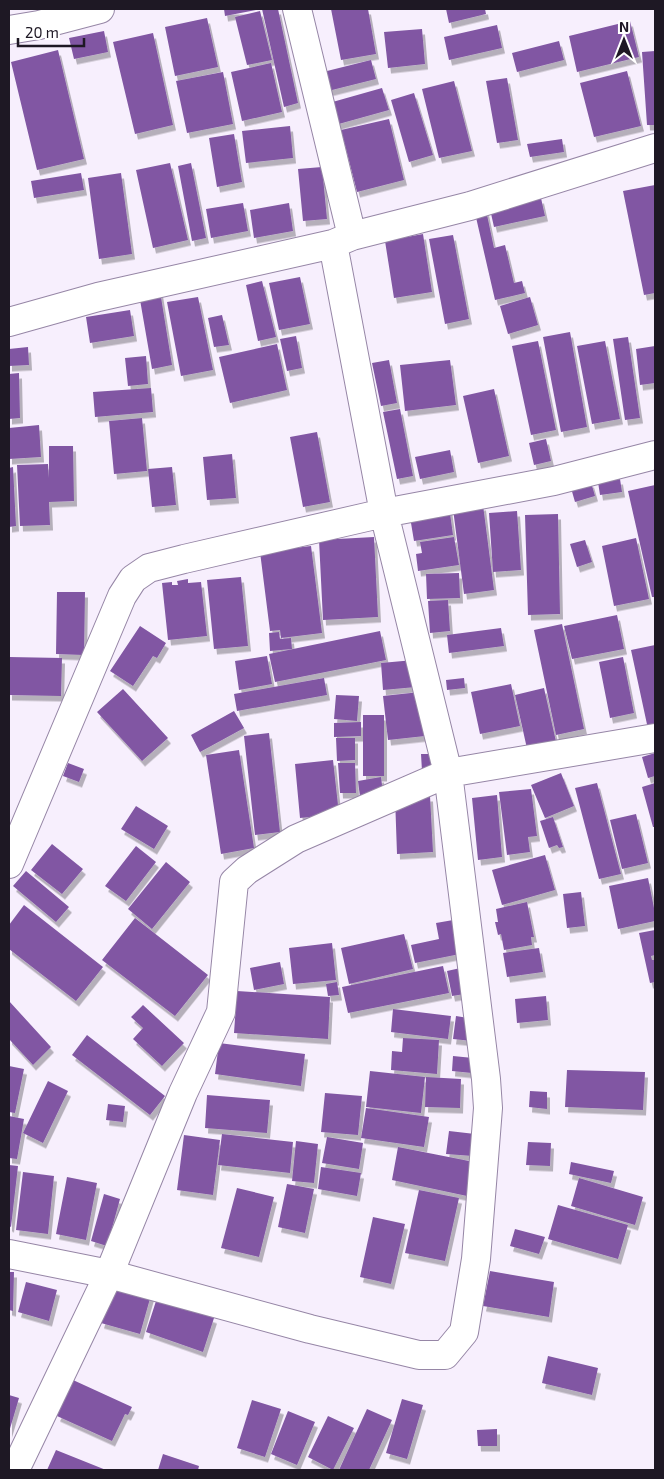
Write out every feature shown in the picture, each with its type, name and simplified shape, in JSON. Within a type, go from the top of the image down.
[{"type":"street","points":[[9,30],[39,25],[100,9]]},
{"type":"street","points":[[9,1254],[109,1274],[310,1329],[419,1355],[445,1355],[464,1332],[476,1258],[488,1108],[448,773],[384,513],[343,240],[297,9]]},
{"type":"street","points":[[9,322],[98,297],[343,240],[470,206],[655,148]]},
{"type":"street","points":[[9,864],[122,596],[133,579],[149,568],[384,513],[554,481],[655,455]]},
{"type":"street","points":[[15,1470],[109,1274],[183,1093],[221,1012],[234,882],[247,870],[296,839],[448,773],[655,738]]},
{"type":"building","points":[[224,9],[256,9],[256,10],[225,16]]},
{"type":"building","points":[[262,9],[278,9],[298,103],[284,107]]},
{"type":"building","points":[[331,9],[368,9],[376,54],[341,60]]},
{"type":"building","points":[[446,9],[485,9],[486,14],[449,23]]},
{"type":"building","points":[[260,11],[272,60],[247,65],[235,17]]},
{"type":"building","points":[[207,18],[218,67],[175,76],[165,27]]},
{"type":"building","points":[[630,21],[639,57],[577,72],[569,36]]},
{"type":"building","points":[[497,25],[502,48],[449,60],[444,37]]},
{"type":"building","points":[[422,29],[425,64],[388,68],[384,32]]},
{"type":"building","points":[[104,31],[108,52],[74,59],[69,38]]},
{"type":"building","points":[[153,33],[173,125],[135,134],[113,42]]},
{"type":"building","points":[[559,41],[564,60],[517,72],[512,53]]},
{"type":"building","points":[[58,50],[84,159],[37,170],[11,62]]},
{"type":"building","points":[[655,51],[655,125],[647,125],[642,52]]},
{"type":"building","points":[[371,60],[376,79],[328,91],[323,72]]},
{"type":"building","points":[[271,63],[282,112],[242,121],[231,72]]},
{"type":"building","points":[[627,71],[641,126],[594,137],[580,83]]},
{"type":"building","points":[[223,72],[233,124],[187,133],[176,81]]},
{"type":"building","points":[[507,78],[518,140],[497,143],[486,81]]},
{"type":"building","points":[[454,81],[472,151],[439,158],[422,89]]},
{"type":"building","points":[[382,88],[389,110],[335,125],[329,103]]},
{"type":"building","points":[[414,93],[433,155],[409,162],[391,100]]},
{"type":"building","points":[[389,119],[404,180],[357,192],[341,130]]},
{"type":"building","points":[[290,126],[293,158],[246,163],[242,131]]},
{"type":"building","points":[[234,134],[242,182],[217,187],[209,138]]},
{"type":"building","points":[[562,139],[564,152],[530,157],[527,144]]},
{"type":"building","points":[[170,163],[188,240],[153,248],[136,170]]},
{"type":"building","points":[[191,163],[206,238],[192,241],[178,166]]},
{"type":"building","points":[[322,167],[327,219],[303,221],[298,169]]},
{"type":"building","points":[[81,173],[84,190],[34,198],[31,181]]},
{"type":"building","points":[[121,173],[132,254],[99,259],[88,178]]},
{"type":"building","points":[[655,185],[655,293],[644,295],[623,191]]},
{"type":"building","points":[[541,198],[545,216],[494,227],[490,209]]},
{"type":"building","points":[[243,203],[248,231],[211,238],[206,209]]},
{"type":"building","points":[[289,203],[293,231],[254,238],[250,210]]},
{"type":"building","points":[[486,210],[494,248],[505,245],[514,283],[522,281],[525,293],[495,300],[475,213]]},
{"type":"building","points":[[423,234],[432,292],[394,298],[385,241]]},
{"type":"building","points":[[453,235],[469,319],[445,324],[429,239]]},
{"type":"building","points":[[300,277],[310,324],[279,330],[269,283]]},
{"type":"building","points":[[262,281],[276,337],[258,341],[246,285]]},
{"type":"building","points":[[160,291],[172,365],[152,369],[139,294]]},
{"type":"building","points":[[198,297],[213,370],[181,376],[167,302]]},
{"type":"building","points":[[530,297],[538,325],[508,334],[500,306]]},
{"type":"building","points":[[130,310],[134,336],[90,343],[86,317]]},
{"type":"building","points":[[222,315],[229,345],[214,347],[208,318]]},
{"type":"building","points":[[570,332],[587,427],[561,432],[543,337]]},
{"type":"building","points":[[296,336],[302,368],[287,371],[280,339]]},
{"type":"building","points":[[628,337],[640,418],[625,420],[613,339]]},
{"type":"building","points":[[538,341],[556,430],[531,435],[512,346]]},
{"type":"building","points":[[605,341],[620,419],[592,424],[577,346]]},
{"type":"building","points":[[277,344],[287,390],[230,403],[219,357]]},
{"type":"building","points":[[655,346],[655,383],[640,385],[636,349]]},
{"type":"building","points":[[28,347],[29,365],[9,366],[9,349]]},
{"type":"building","points":[[146,356],[148,384],[128,386],[125,358]]},
{"type":"building","points":[[389,360],[397,403],[381,406],[372,363]]},
{"type":"building","points":[[450,360],[456,405],[405,411],[400,365]]},
{"type":"building","points":[[19,373],[20,418],[9,419],[9,374]]},
{"type":"building","points":[[151,388],[153,412],[95,417],[93,392]]},
{"type":"building","points":[[494,389],[509,456],[478,463],[463,396]]},
{"type":"building","points":[[400,409],[413,476],[397,479],[383,412]]},
{"type":"building","points":[[142,418],[147,471],[114,474],[109,421]]},
{"type":"building","points":[[39,425],[41,457],[9,459],[9,428]]},
{"type":"building","points":[[317,432],[330,502],[303,507],[290,437]]},
{"type":"building","points":[[546,439],[551,461],[534,465],[529,443]]},
{"type":"building","points":[[49,446],[73,446],[74,501],[49,502],[50,525],[20,526],[17,465],[48,464],[49,478]]},
{"type":"building","points":[[450,450],[454,472],[420,479],[415,457]]},
{"type":"building","points":[[232,454],[236,498],[207,500],[203,457]]},
{"type":"building","points":[[13,467],[16,526],[9,527],[9,468]]},
{"type":"building","points":[[172,467],[176,505],[152,507],[148,469]]},
{"type":"building","points":[[620,479],[622,492],[600,495],[598,482]]},
{"type":"building","points":[[591,482],[595,496],[575,502],[571,488]]},
{"type":"building","points":[[655,485],[655,597],[652,597],[628,491]]},
{"type":"building","points":[[483,505],[494,590],[464,594],[453,509]]},
{"type":"building","points":[[449,506],[453,535],[414,541],[409,511]]},
{"type":"building","points":[[517,511],[521,570],[493,572],[489,513]]},
{"type":"building","points":[[558,514],[560,614],[528,615],[525,515]]},
{"type":"building","points":[[374,537],[378,617],[323,620],[319,540]]},
{"type":"building","points":[[454,537],[459,565],[418,571],[416,554],[422,553],[420,542]]},
{"type":"building","points":[[636,538],[649,599],[614,606],[602,546]]},
{"type":"building","points":[[585,540],[592,562],[577,567],[570,544]]},
{"type":"building","points":[[311,546],[322,633],[281,638],[280,630],[270,631],[260,552]]},
{"type":"building","points":[[459,573],[460,598],[427,599],[426,574]]},
{"type":"building","points":[[241,577],[248,646],[214,649],[207,580]]},
{"type":"building","points":[[188,579],[188,583],[201,582],[207,636],[168,640],[162,583],[172,582],[172,585],[178,585],[177,581]]},
{"type":"building","points":[[57,592],[85,592],[84,655],[56,654]]},
{"type":"building","points":[[448,600],[450,631],[430,633],[428,601]]},
{"type":"building","points":[[617,615],[624,649],[572,659],[564,626]]},
{"type":"building","points":[[562,624],[584,729],[556,735],[534,630]]},
{"type":"building","points":[[140,626],[166,643],[157,658],[153,656],[133,686],[110,671]]},
{"type":"building","points":[[501,628],[504,646],[449,653],[447,635]]},
{"type":"building","points":[[380,631],[386,660],[275,682],[269,654]]},
{"type":"building","points":[[279,632],[280,639],[291,638],[292,649],[270,651],[269,633]]},
{"type":"building","points":[[655,645],[655,728],[648,729],[631,650]]},
{"type":"building","points":[[267,656],[272,684],[239,690],[235,661]]},
{"type":"building","points":[[9,657],[62,658],[61,696],[9,695]]},
{"type":"building","points":[[623,657],[634,713],[610,718],[599,662]]},
{"type":"building","points":[[414,660],[416,687],[383,690],[381,663]]},
{"type":"building","points":[[324,678],[327,695],[237,711],[234,694]]},
{"type":"building","points":[[464,678],[465,688],[447,690],[446,680]]},
{"type":"building","points":[[511,684],[520,726],[480,734],[471,692]]},
{"type":"building","points":[[544,688],[557,746],[528,753],[515,695]]},
{"type":"building","points":[[123,689],[168,738],[142,761],[97,712]]},
{"type":"building","points":[[420,692],[425,736],[388,740],[383,696]]},
{"type":"building","points":[[336,695],[359,696],[357,721],[334,719]]},
{"type":"building","points":[[234,711],[244,728],[200,752],[191,735]]},
{"type":"building","points":[[363,715],[384,715],[384,776],[363,776]]},
{"type":"building","points":[[361,722],[361,736],[334,737],[334,723]]},
{"type":"building","points":[[269,733],[280,832],[255,835],[244,736]]},
{"type":"building","points":[[336,738],[355,738],[355,760],[337,761]]},
{"type":"building","points":[[239,750],[254,848],[221,854],[206,755]]},
{"type":"building","points":[[655,753],[655,776],[648,778],[642,757]]},
{"type":"building","points":[[421,754],[432,754],[433,770],[422,771]]},
{"type":"building","points":[[333,760],[339,814],[300,818],[295,764]]},
{"type":"building","points":[[68,763],[84,769],[79,782],[63,776]]},
{"type":"building","points":[[338,763],[355,763],[356,793],[340,793]]},
{"type":"building","points":[[561,773],[574,806],[545,818],[531,785]]},
{"type":"building","points":[[381,777],[383,793],[360,797],[358,781]]},
{"type":"building","points":[[597,783],[621,874],[599,879],[575,788]]},
{"type":"building","points":[[655,783],[655,827],[653,827],[642,787]]},
{"type":"building","points":[[531,789],[537,836],[528,837],[530,852],[507,855],[499,792]]},
{"type":"building","points":[[497,795],[502,857],[478,860],[472,798]]},
{"type":"building","points":[[430,796],[433,852],[397,854],[395,797]]},
{"type":"building","points":[[136,806],[168,826],[154,849],[121,829]]},
{"type":"building","points":[[636,814],[648,863],[622,869],[610,820]]},
{"type":"building","points":[[553,817],[563,847],[559,848],[557,845],[549,848],[540,821]]},
{"type":"building","points":[[52,844],[83,869],[62,894],[31,870]]},
{"type":"building","points":[[136,846],[156,862],[126,901],[105,886]]},
{"type":"building","points":[[545,855],[555,890],[502,905],[492,870]]},
{"type":"building","points":[[166,862],[190,882],[152,929],[128,909]]},
{"type":"building","points":[[26,871],[69,907],[56,922],[13,886]]},
{"type":"building","points":[[648,878],[655,921],[618,929],[609,886]]},
{"type":"building","points":[[581,892],[585,926],[567,928],[563,894]]},
{"type":"building","points":[[527,902],[534,937],[531,937],[532,945],[504,950],[501,934],[498,935],[495,922],[498,922],[496,909]]},
{"type":"building","points":[[24,905],[103,967],[76,1001],[9,949],[9,925]]},
{"type":"building","points":[[135,918],[208,975],[175,1016],[102,960]]},
{"type":"building","points":[[459,919],[465,953],[415,963],[411,945],[439,939],[436,923]]},
{"type":"building","points":[[655,930],[655,955],[651,956],[652,960],[655,960],[655,982],[650,983],[639,933]]},
{"type":"building","points":[[404,934],[413,969],[349,984],[341,948]]},
{"type":"building","points":[[332,943],[336,980],[293,984],[289,948]]},
{"type":"building","points":[[539,948],[543,972],[507,977],[503,953]]},
{"type":"building","points":[[280,962],[284,984],[254,990],[250,968]]},
{"type":"building","points":[[443,966],[449,993],[348,1013],[342,987]]},
{"type":"building","points":[[465,967],[471,993],[452,996],[447,971]]},
{"type":"building","points":[[337,982],[339,995],[328,996],[326,984]]},
{"type":"building","points":[[237,991],[330,997],[328,1039],[234,1033]]},
{"type":"building","points":[[546,996],[548,1020],[517,1023],[515,999]]},
{"type":"building","points":[[9,1001],[51,1047],[33,1065],[9,1039]]},
{"type":"building","points":[[143,1005],[184,1043],[162,1066],[133,1039],[143,1028],[131,1017]]},
{"type":"building","points":[[393,1009],[451,1016],[448,1039],[391,1032]]},
{"type":"building","points":[[456,1016],[474,1019],[472,1041],[453,1039]]},
{"type":"building","points":[[87,1035],[165,1096],[150,1115],[72,1055]]},
{"type":"building","points":[[403,1038],[439,1040],[437,1074],[391,1070],[392,1051],[402,1052]]},
{"type":"building","points":[[219,1043],[305,1054],[301,1086],[215,1074]]},
{"type":"building","points":[[453,1056],[473,1058],[472,1073],[452,1071]]},
{"type":"building","points":[[9,1066],[24,1069],[15,1113],[9,1112]]},
{"type":"building","points":[[567,1070],[645,1072],[643,1110],[565,1107]]},
{"type":"building","points":[[370,1071],[425,1077],[421,1113],[366,1107]]},
{"type":"building","points":[[426,1077],[461,1079],[460,1108],[425,1107]]},
{"type":"building","points":[[48,1081],[68,1091],[43,1143],[23,1133]]},
{"type":"building","points":[[530,1091],[547,1092],[547,1109],[529,1107]]},
{"type":"building","points":[[325,1093],[362,1096],[358,1135],[321,1132]]},
{"type":"building","points":[[207,1095],[270,1100],[267,1133],[205,1128]]},
{"type":"building","points":[[108,1104],[125,1106],[123,1122],[106,1120]]},
{"type":"building","points":[[366,1108],[429,1117],[424,1147],[361,1138]]},
{"type":"building","points":[[9,1116],[24,1119],[17,1159],[9,1158]]},
{"type":"building","points":[[449,1131],[475,1134],[473,1156],[446,1154]]},
{"type":"building","points":[[222,1134],[293,1142],[290,1173],[218,1165]]},
{"type":"building","points":[[184,1135],[220,1140],[213,1195],[177,1190]]},
{"type":"building","points":[[327,1137],[363,1143],[359,1169],[322,1163]]},
{"type":"building","points":[[296,1141],[318,1144],[314,1183],[292,1181]]},
{"type":"building","points":[[528,1142],[551,1143],[550,1166],[526,1165]]},
{"type":"building","points":[[398,1147],[474,1162],[467,1196],[392,1180]]},
{"type":"building","points":[[571,1162],[614,1171],[611,1183],[569,1174]]},
{"type":"building","points":[[9,1165],[18,1166],[11,1227],[9,1226]]},
{"type":"building","points":[[321,1167],[361,1173],[357,1196],[318,1189]]},
{"type":"building","points":[[23,1172],[54,1176],[48,1234],[16,1230]]},
{"type":"building","points":[[67,1177],[97,1183],[86,1240],[56,1234]]},
{"type":"building","points":[[579,1178],[643,1197],[635,1225],[571,1206]]},
{"type":"building","points":[[287,1184],[314,1189],[305,1233],[278,1227]]},
{"type":"building","points":[[237,1188],[274,1197],[259,1257],[221,1248]]},
{"type":"building","points":[[419,1190],[459,1198],[445,1261],[405,1253]]},
{"type":"building","points":[[104,1194],[120,1199],[107,1246],[91,1241]]},
{"type":"building","points":[[558,1205],[628,1225],[618,1259],[548,1239]]},
{"type":"building","points":[[373,1217],[405,1224],[391,1284],[360,1277]]},
{"type":"building","points":[[515,1229],[545,1237],[539,1254],[510,1246]]},
{"type":"building","points":[[490,1271],[554,1282],[549,1317],[483,1306]]},
{"type":"building","points":[[9,1272],[14,1272],[13,1311],[9,1310]]},
{"type":"building","points":[[26,1282],[57,1290],[49,1321],[18,1312]]},
{"type":"building","points":[[112,1284],[151,1295],[140,1334],[101,1323]]},
{"type":"building","points":[[157,1298],[214,1318],[203,1352],[146,1332]]},
{"type":"building","points":[[548,1356],[598,1368],[592,1395],[542,1383]]},
{"type":"building","points":[[73,1380],[132,1407],[128,1415],[125,1414],[112,1441],[57,1416]]},
{"type":"building","points":[[9,1395],[19,1398],[9,1432]]},
{"type":"building","points":[[402,1399],[423,1405],[407,1459],[386,1453]]},
{"type":"building","points":[[252,1400],[281,1409],[265,1457],[237,1448]]},
{"type":"building","points":[[367,1409],[392,1420],[369,1470],[339,1470]]},
{"type":"building","points":[[288,1411],[315,1422],[297,1465],[271,1454]]},
{"type":"building","points":[[328,1416],[354,1428],[333,1470],[308,1457]]},
{"type":"building","points":[[497,1429],[497,1446],[478,1446],[477,1430]]},
{"type":"building","points":[[56,1450],[106,1470],[47,1470]]},
{"type":"building","points":[[163,1454],[199,1466],[198,1470],[158,1470]]}]
